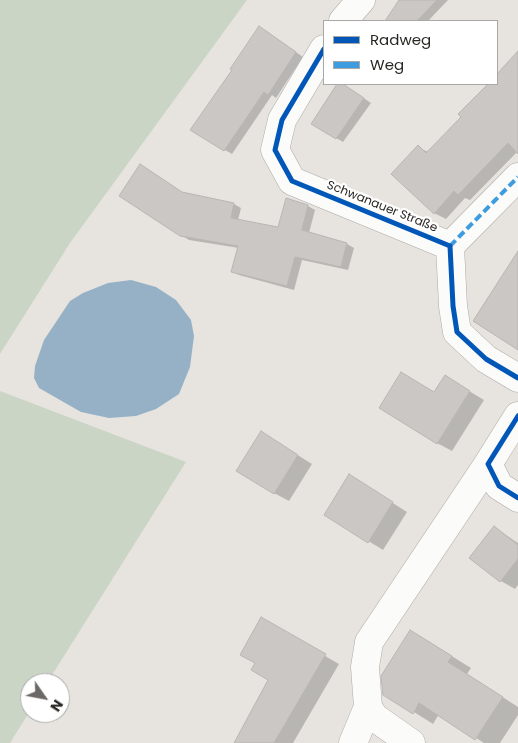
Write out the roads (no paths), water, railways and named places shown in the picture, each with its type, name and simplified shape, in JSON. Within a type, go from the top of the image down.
[{"type":"street","points":[[344,20],[361,0]]},
{"type":"street","name":"Schwanauer Straße","points":[[323,51],[282,120],[275,150],[292,181],[450,246]]},
{"type":"street","points":[[518,177],[450,246],[453,306],[458,332],[486,359],[518,378]]},
{"type":"street","points":[[411,743],[374,717],[368,707],[365,667],[369,642],[518,416]]},
{"type":"street","points":[[488,464],[499,486],[518,498]]},
{"type":"street","points":[[353,743],[368,707]]},
{"type":"water","points":[[131,280],[156,287],[176,300],[191,320],[194,336],[190,367],[179,394],[156,409],[136,416],[109,418],[81,412],[39,388],[34,378],[35,366],[44,340],[70,301],[83,293],[108,283]]}]
